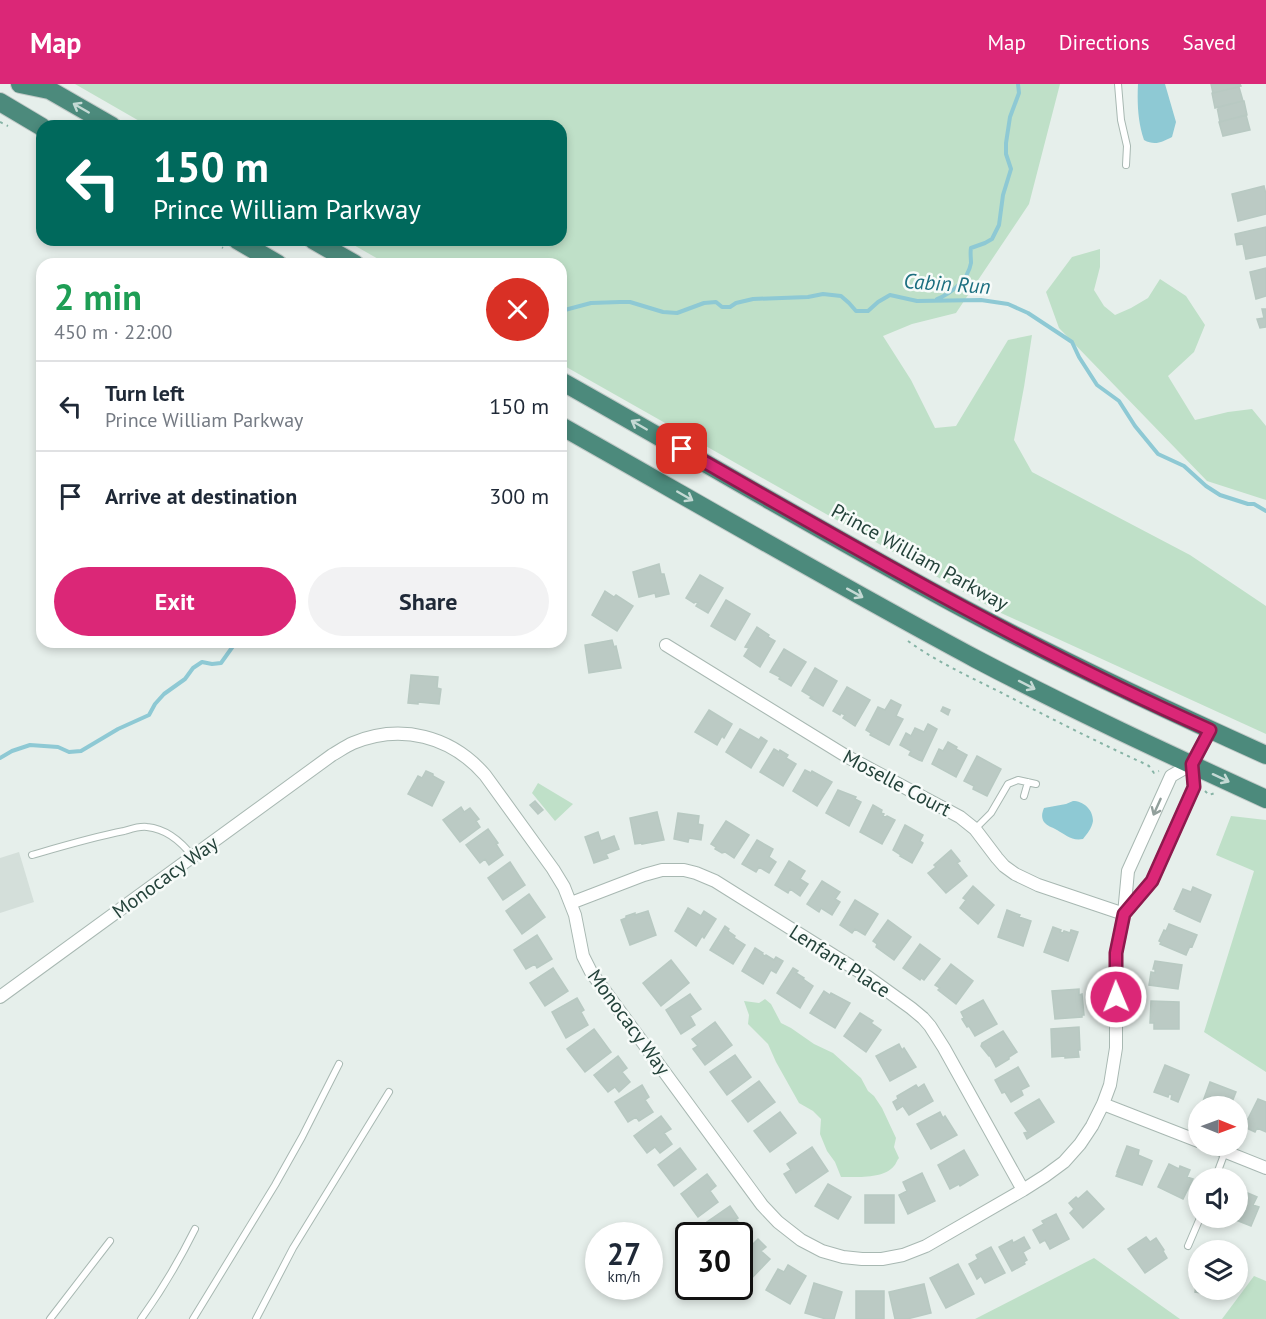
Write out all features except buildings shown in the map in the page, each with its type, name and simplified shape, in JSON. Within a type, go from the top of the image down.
[{"type":"highway","points":[[20,84],[45,87],[102,120]]},
{"type":"highway","points":[[0,102],[36,123]]},
{"type":"highway","points":[[248,246],[268,258]]},
{"type":"highway","points":[[324,246],[344,258]]},
{"type":"highway","name":"Prince William Parkway","points":[[567,384],[943,597],[1030,643],[1266,755]]},
{"type":"highway","points":[[567,429],[977,659],[1088,716],[1266,799]]},
{"type":"street","name":"Moselle Court","points":[[666,645],[846,756],[949,810],[975,829],[1004,866],[1015,874],[1038,885],[1124,914]]},
{"type":"street","name":"Monocacy Way","points":[[0,997],[333,755],[352,744],[377,735],[418,735],[453,748],[473,762],[485,775],[564,887],[571,903],[583,956],[591,972],[762,1205],[778,1222],[801,1240],[822,1251],[862,1260],[903,1255],[926,1246],[1046,1176],[1064,1162],[1092,1126],[1110,1085],[1116,1048],[1116,953],[1124,914],[1128,871],[1171,776],[1192,764],[1210,730]]},
{"type":"street","name":"Monocacy Way","points":[[1124,914],[1152,881],[1194,787],[1192,764]]},
{"type":"street","name":"Lenfant Place","points":[[571,903],[652,872],[671,869],[696,873],[715,881],[868,977],[923,1018],[930,1026],[1023,1190]]},
{"type":"street","points":[[1103,1104],[1188,1137]]},
{"type":"street","points":[[1236,1156],[1266,1168]]},
{"type":"lane","points":[[1118,84],[1121,120],[1127,146],[1126,165]]},
{"type":"lane","points":[[975,829],[991,813],[1008,784],[1018,780],[1036,784]]},
{"type":"lane","points":[[1024,796],[1028,782]]},
{"type":"lane","points":[[32,855],[96,836],[150,827],[171,834],[193,856]]},
{"type":"lane","points":[[193,1319],[275,1185],[339,1064]]},
{"type":"lane","points":[[256,1319],[293,1248],[389,1092]]},
{"type":"lane","points":[[141,1319],[161,1291],[195,1229]]},
{"type":"lane","points":[[50,1319],[110,1241]]},
{"type":"shaded area","points":[[19,852],[34,902],[0,913],[0,858]]},
{"type":"green space","points":[[75,84],[1060,84],[1029,204],[956,313],[912,324],[883,336],[911,380],[935,428],[956,426],[1008,340],[1032,335],[1014,440],[1032,472],[1190,555],[1266,606],[1266,734],[1001,613],[567,367],[567,258],[376,258],[356,246],[567,246],[567,120],[138,120]]},
{"type":"green space","points":[[1100,249],[1100,267],[1094,290],[1104,306],[1115,315],[1148,298],[1160,279],[1186,296],[1205,325],[1194,352],[1168,376],[1195,420],[1252,409],[1266,426],[1266,500],[1207,481],[1059,328],[1046,292],[1072,257]]},
{"type":"green space","points":[[538,783],[573,804],[555,821],[532,793]]},
{"type":"green space","points":[[1231,816],[1266,820],[1266,1072],[1204,1032],[1254,871],[1216,855]]},
{"type":"green space","points":[[765,999],[771,1004],[781,1023],[833,1053],[861,1078],[882,1108],[896,1138],[894,1147],[899,1158],[889,1170],[877,1175],[841,1177],[820,1134],[821,1119],[799,1103],[768,1044],[748,1024],[749,1015],[744,1001],[759,1003]]},
{"type":"green space","points":[[1094,1258],[1180,1319],[975,1319]]},
{"type":"green space","points":[[1254,1276],[1266,1281],[1266,1319],[1222,1319],[1236,1300],[1248,1300],[1248,1284]]},
{"type":"water","points":[[1138,84],[1165,84],[1176,122],[1172,137],[1155,143],[1144,140],[1138,113]]},
{"type":"water","points":[[1073,801],[1087,806],[1093,817],[1092,826],[1083,839],[1069,837],[1047,825],[1042,818],[1044,808]]},
{"type":"waterway","points":[[937,299],[954,289],[963,280],[971,263],[971,248],[992,239],[999,225],[1003,195],[1011,169],[1006,154],[1006,143],[1010,117],[1019,93],[1018,84]]},
{"type":"waterway","name":"Cabin Run","points":[[567,309],[591,303],[630,302],[663,312],[677,313],[704,303],[716,302],[722,307],[730,307],[736,303],[753,299],[808,297],[823,294],[841,296],[856,311],[868,311],[890,295],[917,301],[981,300],[1008,304],[1028,313],[1072,342],[1097,385],[1119,401],[1135,426],[1158,454],[1184,466],[1220,495],[1254,504],[1266,511]]},
{"type":"waterway","name":"Cabin Run","points":[[0,758],[30,745],[58,747],[69,752],[81,751],[118,729],[149,715],[164,694],[185,679],[193,668],[202,662],[221,663],[232,648]]},
{"type":"route","points":[[682,449],[943,597],[1030,643],[1210,730],[1192,764],[1194,787],[1152,881],[1124,914],[1116,953],[1116,997]]}]
